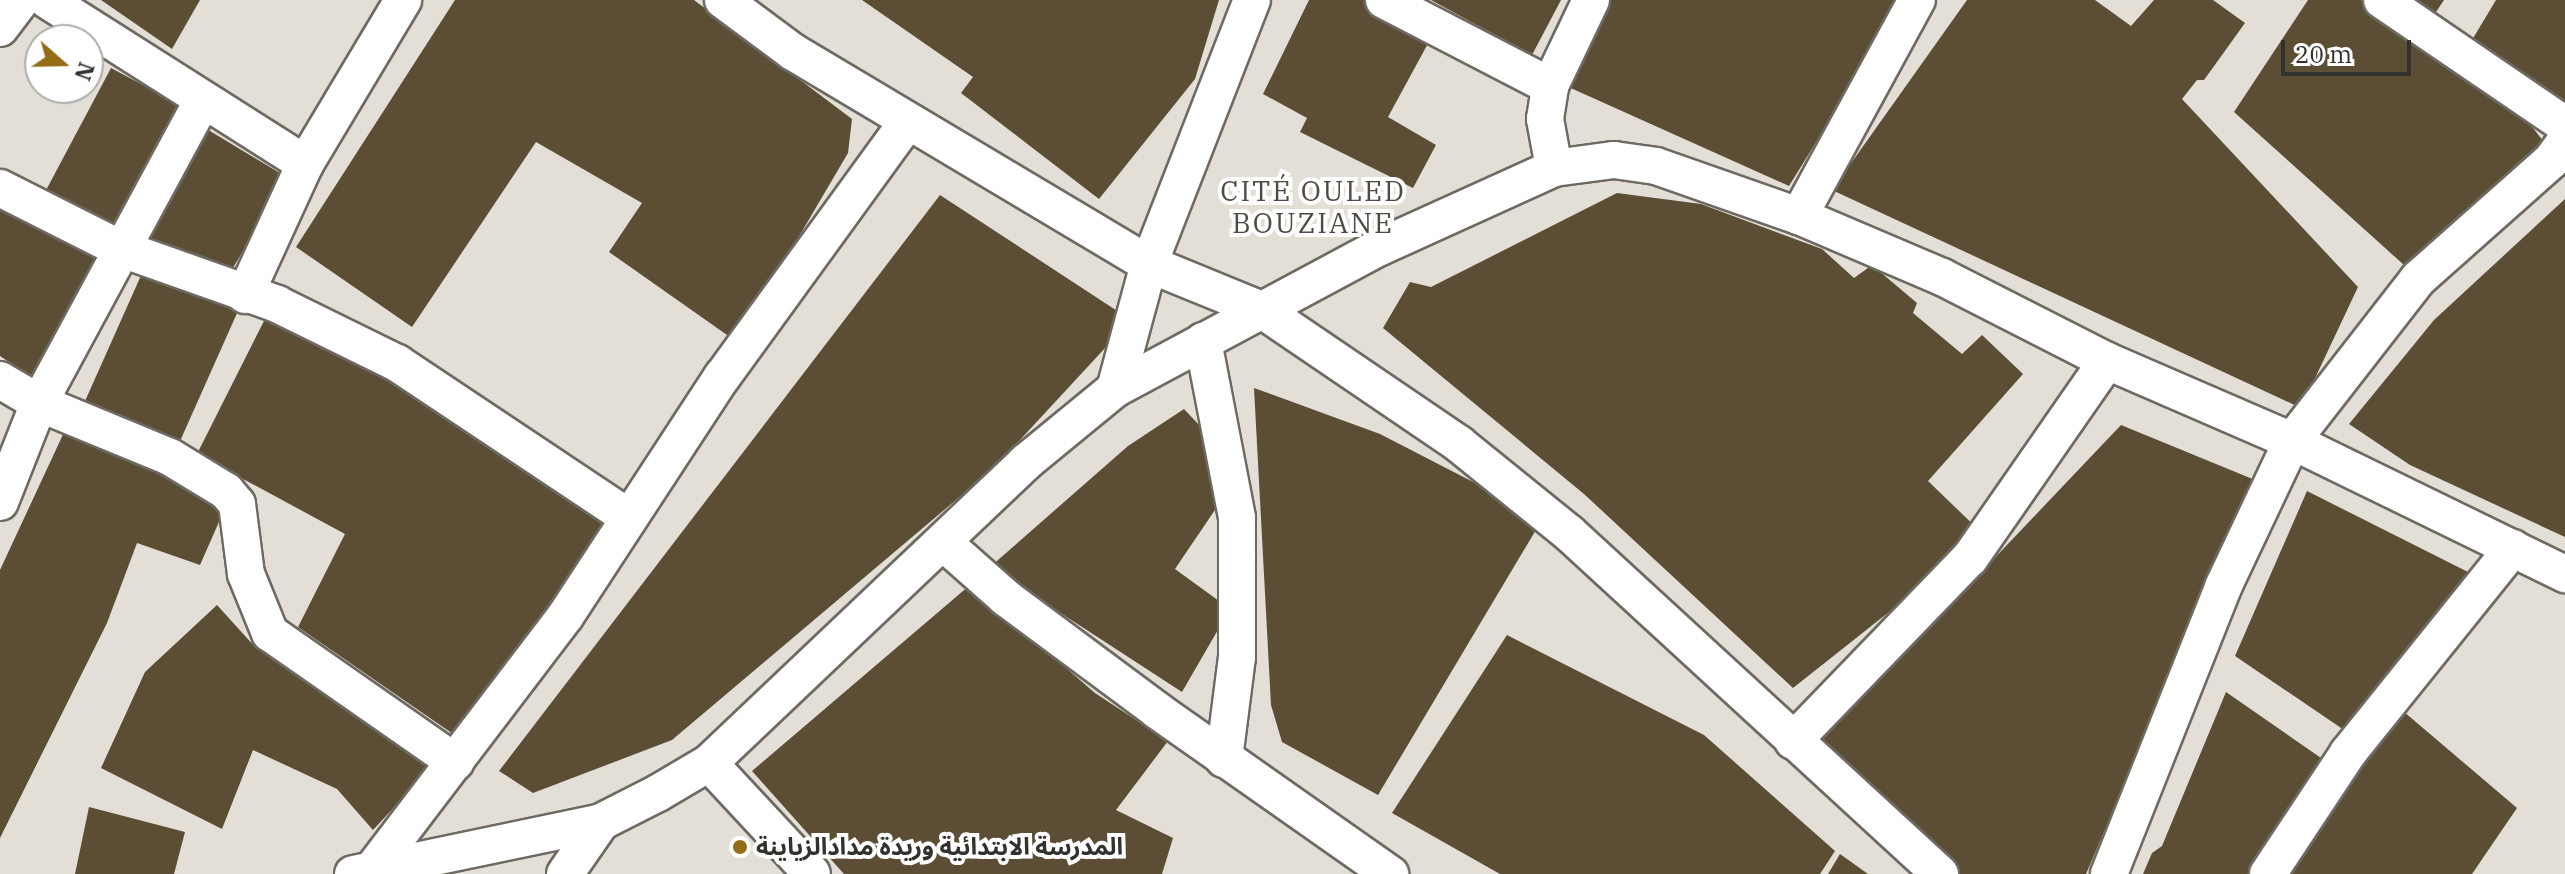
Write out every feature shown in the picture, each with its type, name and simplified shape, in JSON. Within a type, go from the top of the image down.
[{"type":"street","points":[[0,28],[21,0]]},
{"type":"street","points":[[47,0],[305,164]]},
{"type":"street","points":[[245,295],[305,164],[403,0]]},
{"type":"street","points":[[722,0],[793,52],[1149,264],[1262,310],[1459,444],[1538,507],[1940,874]]},
{"type":"street","points":[[1115,389],[1149,264],[1252,0]]},
{"type":"street","points":[[1384,0],[1550,86]]},
{"type":"street","points":[[1554,168],[1545,119],[1550,86],[1591,0]]},
{"type":"street","points":[[1799,216],[1917,0]]},
{"type":"street","points":[[2382,0],[2565,125]]},
{"type":"street","points":[[0,502],[39,403],[119,248],[203,100]]},
{"type":"street","points":[[364,870],[455,762],[566,615],[722,377],[908,121]]},
{"type":"street","points":[[2109,874],[2224,585],[2292,441],[2418,279],[2560,158]]},
{"type":"street","points":[[364,870],[507,845],[601,822],[709,763],[945,544],[1026,462],[1115,389],[1380,247],[1554,168],[1614,160],[1656,166],[1799,216],[1942,277],[2107,361],[2292,441],[2565,574]]},
{"type":"street","points":[[0,188],[119,248],[277,304],[397,363],[629,518]]},
{"type":"street","points":[[1203,341],[1237,518],[1237,657],[1224,759]]},
{"type":"street","points":[[1793,741],[1970,558],[2107,361]]},
{"type":"street","points":[[0,380],[39,403],[170,457],[226,491],[237,504],[246,574],[270,633],[455,762]]},
{"type":"street","points":[[945,544],[1006,598],[1224,759],[1390,874]]},
{"type":"street","points":[[2268,874],[2348,753],[2513,548]]},
{"type":"street","points":[[709,763],[812,874]]},
{"type":"street","points":[[565,874],[601,822]]},
{"type":"building","points":[[101,0],[200,0],[172,49]]},
{"type":"building","points":[[455,0],[694,0],[852,119],[848,153],[737,342],[609,252],[642,203],[536,142],[412,327],[296,247]]},
{"type":"building","points":[[862,0],[1219,0],[1195,79],[1099,199],[961,93],[973,77]]},
{"type":"building","points":[[1309,0],[1366,0],[1431,38],[1388,117],[1436,145],[1413,188],[1300,132],[1307,118],[1263,94]]},
{"type":"building","points":[[1431,0],[1561,0],[1532,55]]},
{"type":"building","points":[[1603,0],[1904,0],[1789,186],[1564,85]]},
{"type":"building","points":[[1967,0],[2095,0],[2131,26],[2154,0],[2213,0],[2245,23],[2204,80],[2197,80],[2182,99],[2358,287],[2301,408],[1832,190]]},
{"type":"building","points":[[2308,0],[2361,0],[2512,101],[2551,151],[2414,274],[2234,112]]},
{"type":"building","points":[[2416,0],[2444,0],[2436,12]]},
{"type":"building","points":[[2496,0],[2565,0],[2565,103],[2472,40]]},
{"type":"building","points":[[111,68],[186,108],[120,232],[45,192],[92,104],[104,104],[104,81]]},
{"type":"building","points":[[205,128],[287,177],[222,286],[140,237]]},
{"type":"building","points":[[1617,193],[1701,204],[1822,249],[1854,278],[1872,265],[1917,303],[1913,313],[1962,354],[1982,335],[2023,374],[1928,481],[1985,536],[1793,688],[1584,494],[1383,328],[1410,282],[1431,287]]},
{"type":"building","points":[[0,194],[93,250],[100,268],[43,385],[0,356]]},
{"type":"building","points":[[940,195],[1131,320],[995,467],[672,740],[533,793],[499,771]]},
{"type":"building","points":[[2565,199],[2565,537],[2410,465],[2349,424],[2434,320]]},
{"type":"building","points":[[147,262],[241,304],[176,451],[82,409]]},
{"type":"building","points":[[270,309],[516,449],[615,518],[456,736],[298,627],[345,534],[197,454]]},
{"type":"building","points":[[1254,388],[1380,434],[1543,518],[1378,795],[1282,742],[1271,705]]},
{"type":"building","points":[[1184,409],[1218,445],[1221,501],[1175,569],[1230,609],[1182,692],[990,567],[1128,446]]},
{"type":"building","points":[[2121,425],[2255,480],[2086,874],[1954,874],[1815,747]]},
{"type":"building","points":[[66,428],[230,497],[200,565],[137,543],[107,623],[0,838],[0,570]]},
{"type":"building","points":[[2307,491],[2470,573],[2344,730],[2235,656]]},
{"type":"building","points":[[970,585],[1095,693],[1168,741],[1116,810],[1173,838],[1162,874],[844,874],[752,771]]},
{"type":"building","points":[[217,605],[256,648],[265,639],[436,762],[373,830],[337,789],[253,750],[222,829],[101,768],[145,672]]},
{"type":"building","points":[[1507,635],[1704,735],[1835,851],[1820,874],[1500,874],[1392,813]]},
{"type":"building","points":[[2226,692],[2324,760],[2253,874],[2143,874],[2152,853],[2162,846]]},
{"type":"building","points":[[2403,711],[2517,808],[2472,874],[2279,874],[2320,827]]},
{"type":"building","points":[[89,807],[185,832],[174,874],[75,874]]},
{"type":"building","points":[[1840,854],[1868,874],[1828,874]]},
{"type":"place","name":"المدرسة الابتدائية وريدة مدادالزياينة","points":[[740,847]]},
{"type":"district","name":"CITÉ OULED BOUZIANE","points":[[1313,207]]}]
